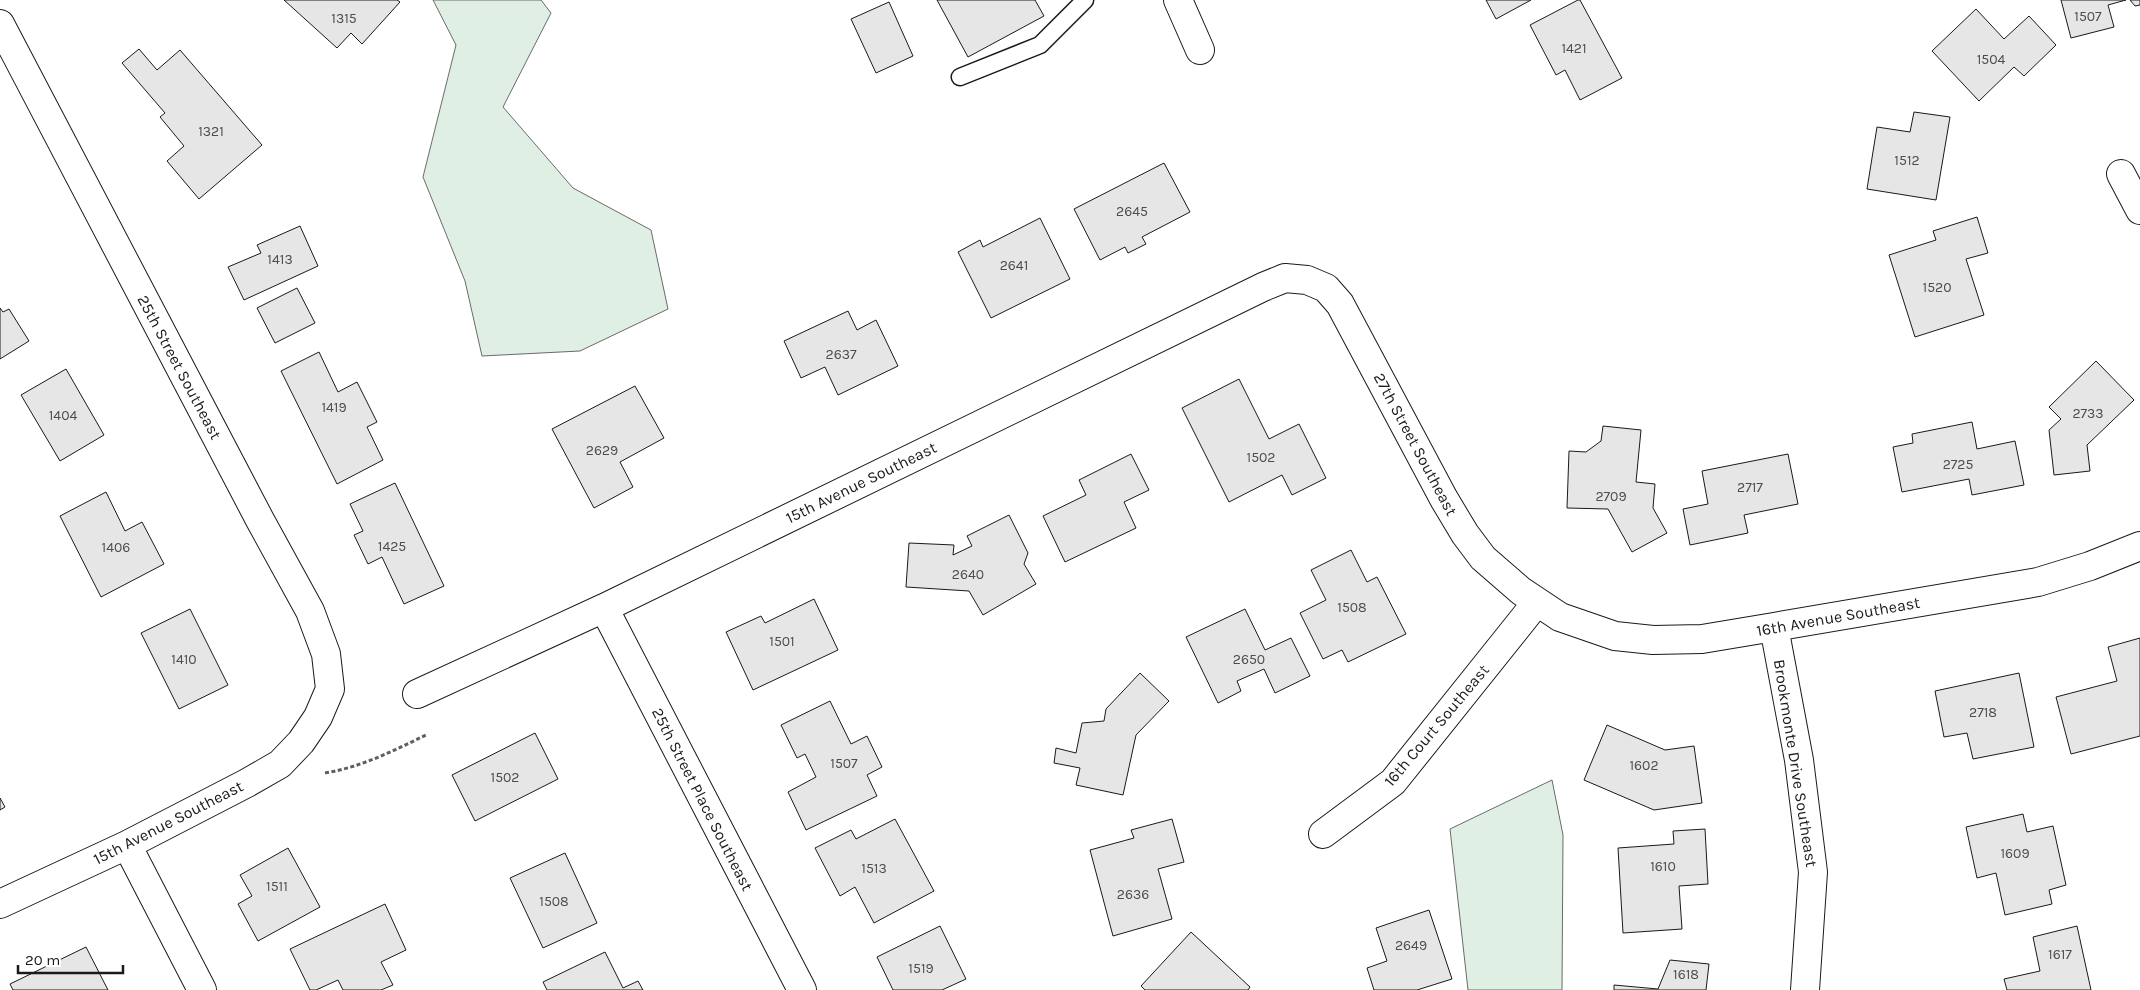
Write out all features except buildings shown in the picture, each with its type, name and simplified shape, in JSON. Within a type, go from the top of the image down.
[{"type":"street","points":[[1178,0],[1200,50]]},
{"type":"street","name":"25th Street Southeast","points":[[0,24],[255,511],[310,611],[326,654],[330,689],[318,717]]},
{"type":"street","points":[[2121,174],[2140,210]]},
{"type":"street","name":"15th Avenue Southeast","points":[[417,694],[604,608],[1263,287],[1285,278],[1307,280]]},
{"type":"street","name":"27th Street Southeast","points":[[1307,280],[1326,288],[1340,304],[1465,534],[1483,558],[1521,591],[1537,602]]},
{"type":"street","name":"16th Avenue Southeast","points":[[1537,602],[1560,617],[1615,636],[1653,640],[1702,639],[2038,582],[2090,566],[2140,546]]},
{"type":"street","name":"16th Court Southeast","points":[[1323,834],[1392,782],[1537,602]]},
{"type":"street","name":"25th Street Place Southeast","points":[[604,608],[802,990]]},
{"type":"street","name":"Brookmonte Drive Southeast","points":[[1774,627],[1798,760],[1813,872],[1805,990]]},
{"type":"street","name":"15th Avenue Southeast","points":[[0,904],[127,844],[247,783],[280,764],[301,742],[318,717]]},
{"type":"street","points":[[127,844],[202,990]]},
{"type":"lane","points":[[960,77],[1040,45],[1085,0]]},
{"type":"path","points":[[325,773],[342,770],[385,755],[428,734]]},
{"type":"green space","points":[[433,0],[541,0],[551,13],[503,107],[573,188],[651,230],[668,309],[580,351],[482,356],[465,281],[423,177],[456,45]]},
{"type":"green space","points":[[1552,780],[1563,835],[1562,990],[1468,990],[1450,829]]}]
